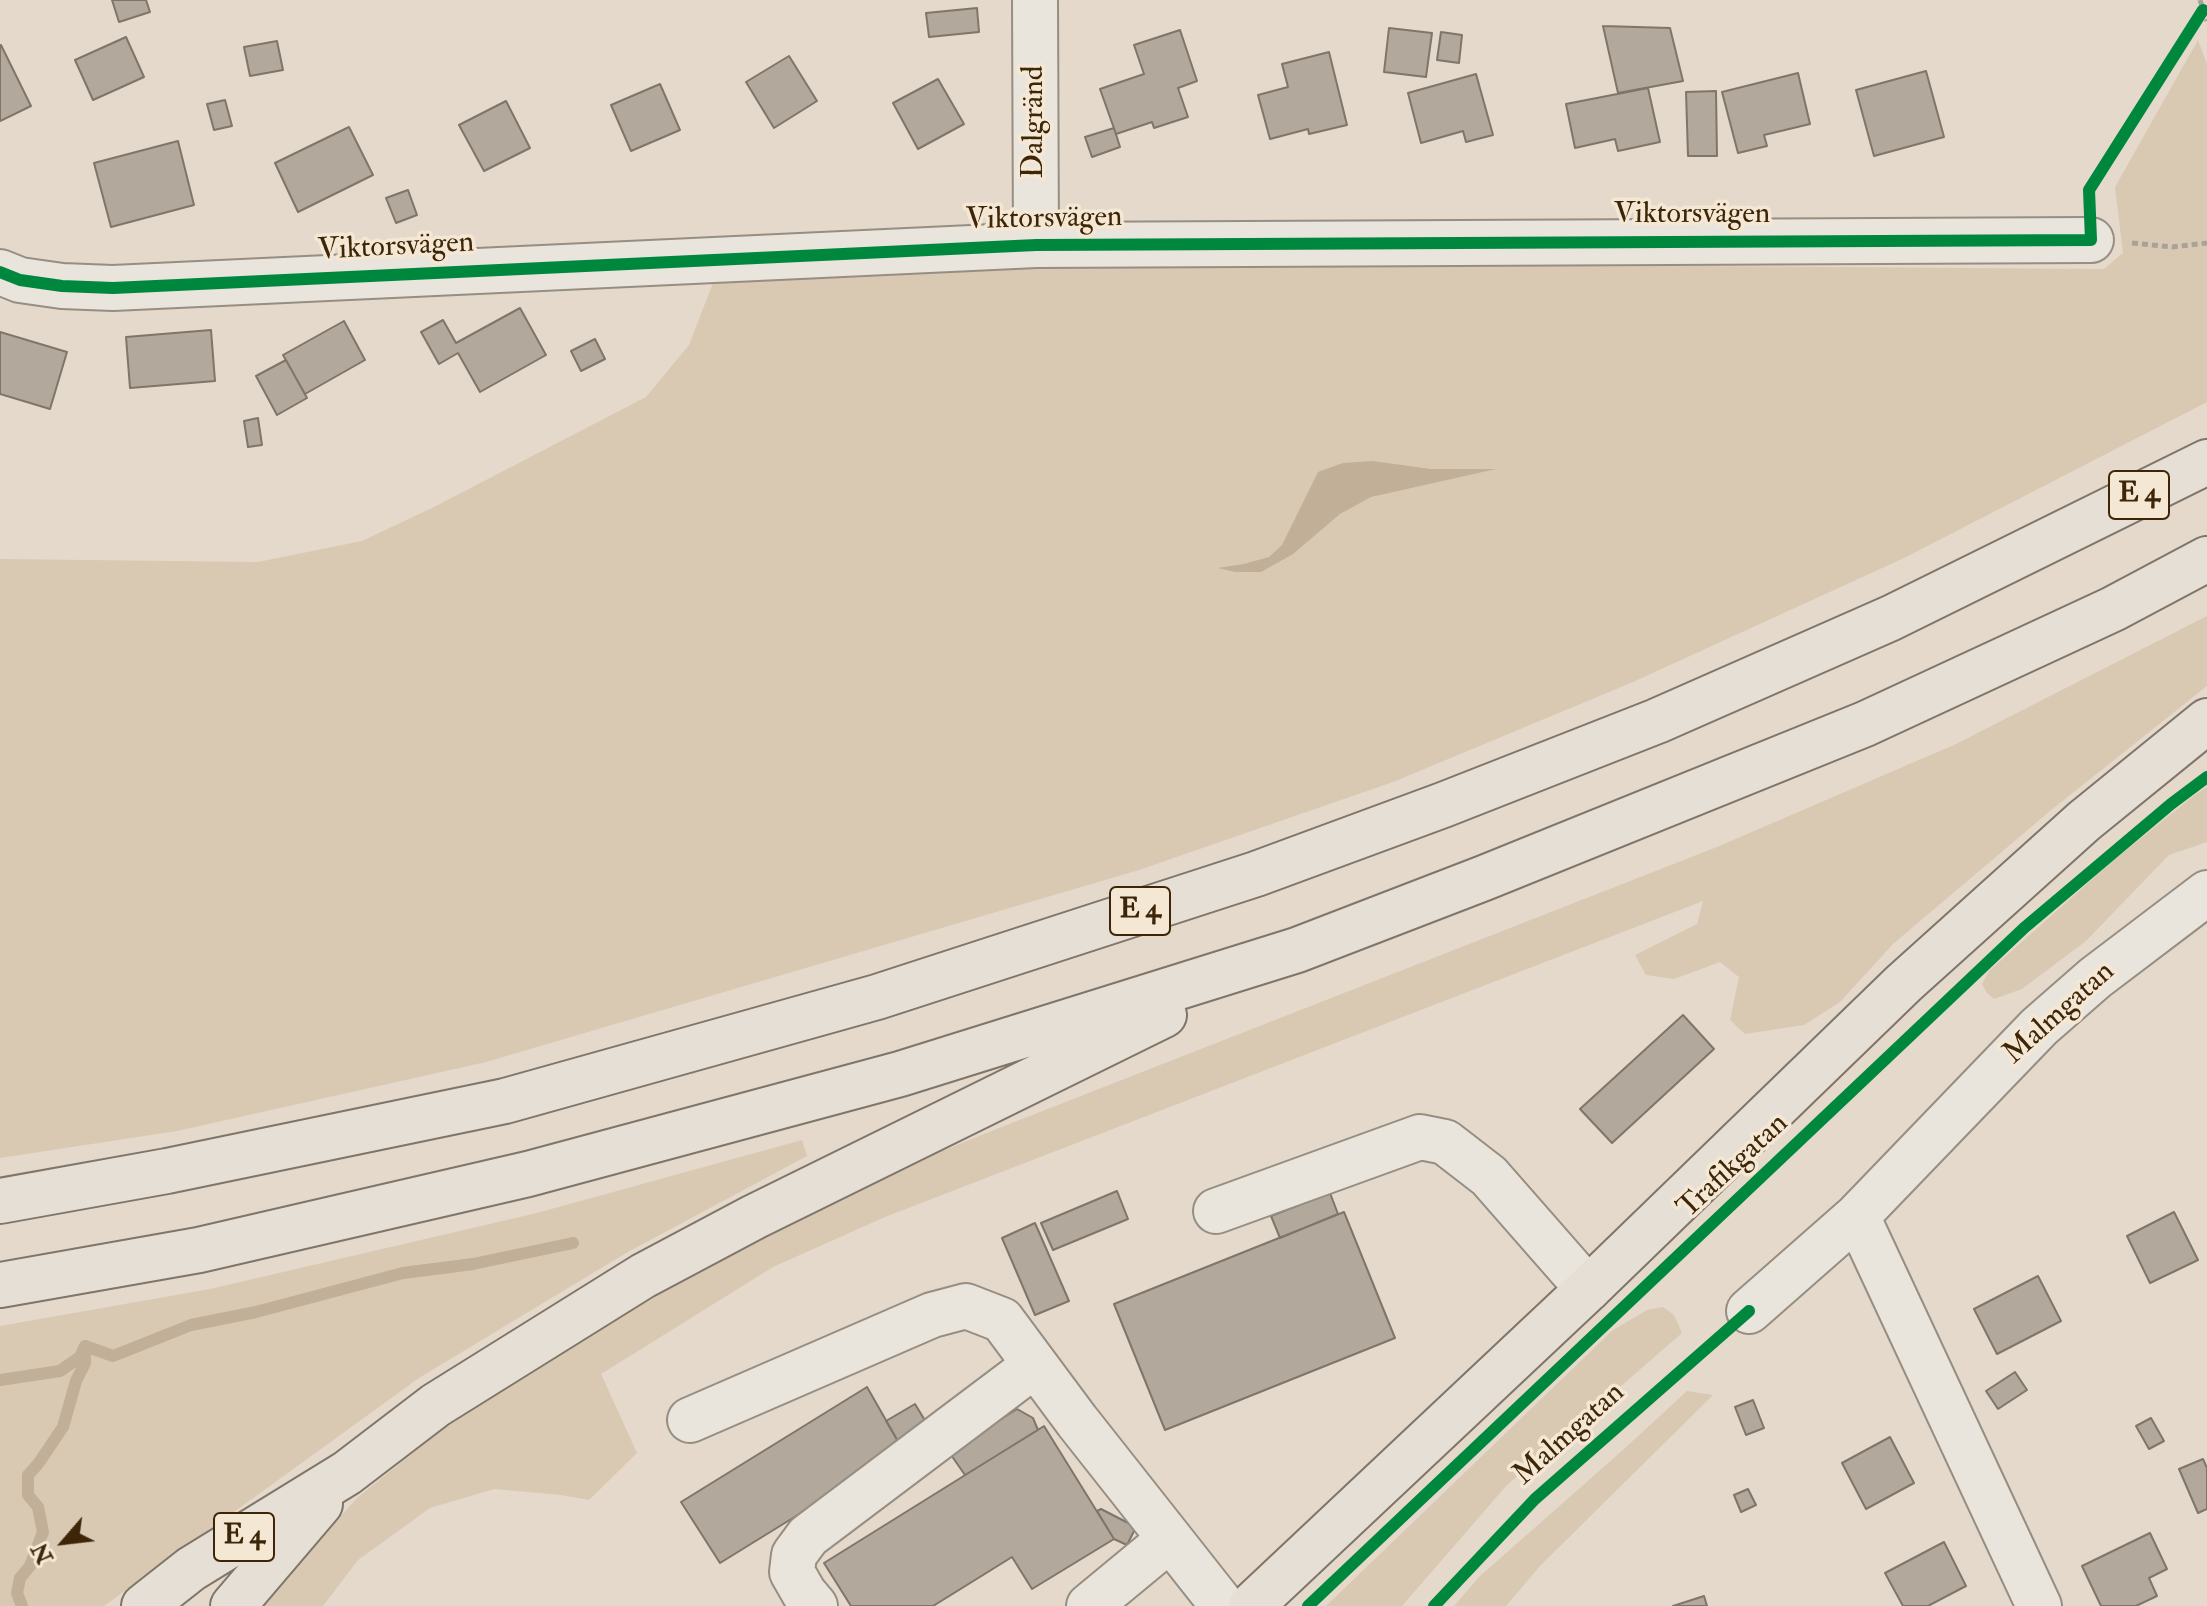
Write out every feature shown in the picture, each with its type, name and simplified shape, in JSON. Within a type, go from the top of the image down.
[{"type":"main road","name":"E 4","points":[[0,1201],[167,1171],[505,1101],[877,997],[1256,874],[1657,721],[1891,618],[2207,462]]},
{"type":"main road","name":"E 4","points":[[0,1285],[199,1250],[528,1174],[900,1074],[1297,950],[1865,724],[2113,609],[2207,559]]},
{"type":"main road","name":"Trafikgatan","points":[[1251,1606],[1588,1289],[1904,983],[2084,821],[2207,721]]},
{"type":"main road","name":"E 4","points":[[144,1606],[191,1569],[347,1473],[436,1405],[643,1276],[866,1161],[1297,950]]},
{"type":"main road","name":"E 4","points":[[233,1606],[347,1473]]},
{"type":"street","name":"Dalgränd","points":[[1035,0],[1036,245]]},
{"type":"street","name":"Viktorsvägen","points":[[0,272],[20,280],[62,286],[113,288],[1036,245],[2091,240]]},
{"type":"street","name":"Malmgatan","points":[[1749,1311],[1857,1216],[2039,1027],[2095,978],[2207,893]]},
{"type":"street","points":[[1216,1211],[1420,1137],[1445,1142],[1489,1176],[1588,1289]]},
{"type":"street","points":[[1857,1216],[2039,1606]]},
{"type":"street","points":[[690,1420],[932,1315],[966,1306],[1002,1320],[1223,1606]]},
{"type":"street","points":[[815,1606],[792,1572],[794,1555],[808,1536],[1035,1365]]},
{"type":"street","points":[[1089,1606],[1170,1539]]},
{"type":"path","points":[[2091,240],[2172,247],[2207,243]]},
{"type":"shaded area","points":[[2198,40],[2207,64],[2207,402],[1904,558],[1633,682],[1393,782],[1139,870],[486,1062],[177,1131],[0,1158],[0,559],[258,562],[362,541],[646,397],[689,345],[713,283],[1023,261],[2104,269],[2123,253],[2115,187]]},
{"type":"shaded area","points":[[1372,461],[1431,469],[1496,469],[1371,497],[1340,514],[1293,554],[1261,572],[1235,572],[1218,568],[1269,557],[1282,545],[1318,472],[1343,463]]},
{"type":"shaded area","points":[[2207,616],[2207,686],[2050,811],[1893,944],[1840,1002],[1804,1025],[1745,1034],[1730,1020],[1739,977],[1720,962],[1674,979],[1646,975],[1635,955],[1697,924],[1703,901],[885,1217],[773,1267],[601,1374],[637,1453],[589,1500],[494,1489],[430,1508],[358,1560],[323,1606],[262,1606],[357,1498],[445,1427],[657,1294],[760,1234],[876,1178],[994,1130],[1717,847],[1956,744]]},
{"type":"shaded area","points":[[2207,787],[2207,842],[2169,855],[2086,941],[2022,989],[1994,999],[1987,993],[1982,984],[1989,971],[2114,860]]},
{"type":"shaded area","points":[[802,1140],[807,1156],[626,1253],[419,1378],[104,1606],[0,1606],[0,1326],[210,1289],[537,1213]]},
{"type":"shaded area","points":[[1663,1307],[1674,1315],[1682,1333],[1507,1485],[1402,1606],[1326,1606],[1613,1330],[1647,1310]]},
{"type":"shaded area","points":[[1687,1391],[1713,1395],[1540,1566],[1506,1606],[1454,1606],[1479,1577]]},
{"type":"building","points":[[112,0],[146,0],[150,12],[119,22]]},
{"type":"building","points":[[977,8],[979,32],[929,37],[926,13]]},
{"type":"building","points":[[1603,26],[1670,28],[1683,81],[1618,93]]},
{"type":"building","points":[[1389,28],[1432,33],[1426,77],[1384,72]]},
{"type":"building","points":[[1180,30],[1197,81],[1178,88],[1188,117],[1154,128],[1152,122],[1116,134],[1100,89],[1144,74],[1134,45]]},
{"type":"building","points":[[1441,32],[1462,35],[1459,63],[1437,60]]},
{"type":"building","points":[[126,37],[144,77],[93,100],[75,60]]},
{"type":"building","points":[[277,41],[283,70],[250,76],[244,47]]},
{"type":"building","points":[[0,46],[31,106],[0,121]]},
{"type":"building","points":[[1329,52],[1347,125],[1309,134],[1308,129],[1270,139],[1258,95],[1288,87],[1282,64]]},
{"type":"building","points":[[789,56],[817,101],[774,128],[746,82]]},
{"type":"building","points":[[1926,71],[1944,137],[1874,156],[1856,90]]},
{"type":"building","points":[[1798,73],[1810,124],[1764,135],[1767,146],[1738,153],[1722,92]]},
{"type":"building","points":[[1476,74],[1493,135],[1466,142],[1463,131],[1421,143],[1408,93]]},
{"type":"building","points":[[938,79],[964,124],[918,149],[893,103]]},
{"type":"building","points":[[660,84],[680,130],[631,151],[611,105]]},
{"type":"building","points":[[1648,88],[1660,142],[1618,151],[1615,139],[1575,148],[1566,104]]},
{"type":"building","points":[[1716,91],[1717,156],[1688,156],[1686,92]]},
{"type":"building","points":[[225,100],[232,126],[214,130],[207,104]]},
{"type":"building","points":[[506,101],[530,148],[484,171],[459,125]]},
{"type":"building","points":[[349,127],[373,175],[298,212],[275,163]]},
{"type":"building","points":[[1114,128],[1120,147],[1092,157],[1085,137]]},
{"type":"building","points":[[178,141],[194,205],[111,227],[94,163]]},
{"type":"building","points":[[408,190],[417,215],[396,223],[386,198]]},
{"type":"building","points":[[520,308],[546,355],[480,392],[458,353],[439,364],[421,332],[443,320],[456,343]]},
{"type":"building","points":[[344,321],[365,360],[305,394],[283,355]]},
{"type":"building","points":[[211,330],[215,381],[130,388],[126,337]]},
{"type":"building","points":[[0,332],[67,352],[50,409],[0,394]]},
{"type":"building","points":[[595,339],[605,359],[581,371],[571,351]]},
{"type":"building","points":[[286,360],[307,398],[277,415],[256,376]]},
{"type":"building","points":[[258,418],[262,445],[248,447],[244,421]]},
{"type":"building","points":[[1683,1015],[1714,1049],[1612,1143],[1580,1109]]},
{"type":"building","points":[[1117,1191],[1128,1219],[1053,1250],[1041,1223]]},
{"type":"building","points":[[1330,1193],[1338,1214],[1280,1238],[1271,1216]]},
{"type":"building","points":[[1344,1212],[1395,1338],[1165,1430],[1114,1304]]},
{"type":"building","points":[[2174,1212],[2198,1260],[2150,1283],[2127,1236]]},
{"type":"building","points":[[1035,1223],[1069,1301],[1035,1315],[1002,1238]]},
{"type":"building","points":[[2038,1276],[2061,1321],[1997,1354],[1974,1309]]},
{"type":"building","points":[[2015,1372],[2027,1390],[1998,1409],[1986,1391]]},
{"type":"building","points":[[867,1387],[903,1450],[720,1563],[681,1502]]},
{"type":"building","points":[[1753,1400],[1764,1428],[1746,1435],[1735,1407]]},
{"type":"building","points":[[915,1404],[932,1432],[903,1450],[886,1421]]},
{"type":"building","points":[[1017,1409],[1033,1418],[1038,1430],[965,1475],[949,1452]]},
{"type":"building","points":[[2151,1418],[2164,1441],[2149,1449],[2136,1426]]},
{"type":"building","points":[[1044,1426],[1114,1539],[1032,1589],[1012,1557],[933,1606],[851,1606],[824,1563]]},
{"type":"building","points":[[1890,1437],[1914,1483],[1866,1509],[1842,1463]]},
{"type":"building","points":[[2203,1459],[2207,1468],[2207,1509],[2198,1513],[2179,1469]]},
{"type":"building","points":[[1748,1489],[1756,1505],[1741,1512],[1734,1495]]},
{"type":"building","points":[[1101,1509],[1136,1527],[1127,1545],[1114,1539],[1097,1511]]},
{"type":"building","points":[[2150,1533],[2167,1569],[2149,1578],[2157,1596],[2136,1606],[2101,1606],[2082,1566]]},
{"type":"building","points":[[1944,1542],[1966,1586],[1928,1606],[1903,1606],[1885,1573]]},
{"type":"building","points":[[1704,1596],[1707,1606],[1673,1606]]},
{"type":"waterway","points":[[0,1380],[60,1371],[80,1357],[85,1346],[113,1356],[191,1325],[256,1312],[403,1273],[473,1264],[573,1243]]},
{"type":"waterway","points":[[22,1606],[17,1593],[20,1578],[30,1566],[43,1532],[38,1507],[28,1495],[28,1475],[63,1427],[76,1381],[85,1363],[85,1350]]},
{"type":"cycle path","points":[[0,272],[20,280],[62,286],[113,288],[1036,245],[2091,240],[2089,190],[2203,10]]},
{"type":"cycle path","points":[[1308,1606],[2024,928],[2207,777]]},
{"type":"cycle path","points":[[1434,1606],[1535,1499],[1749,1311]]}]
